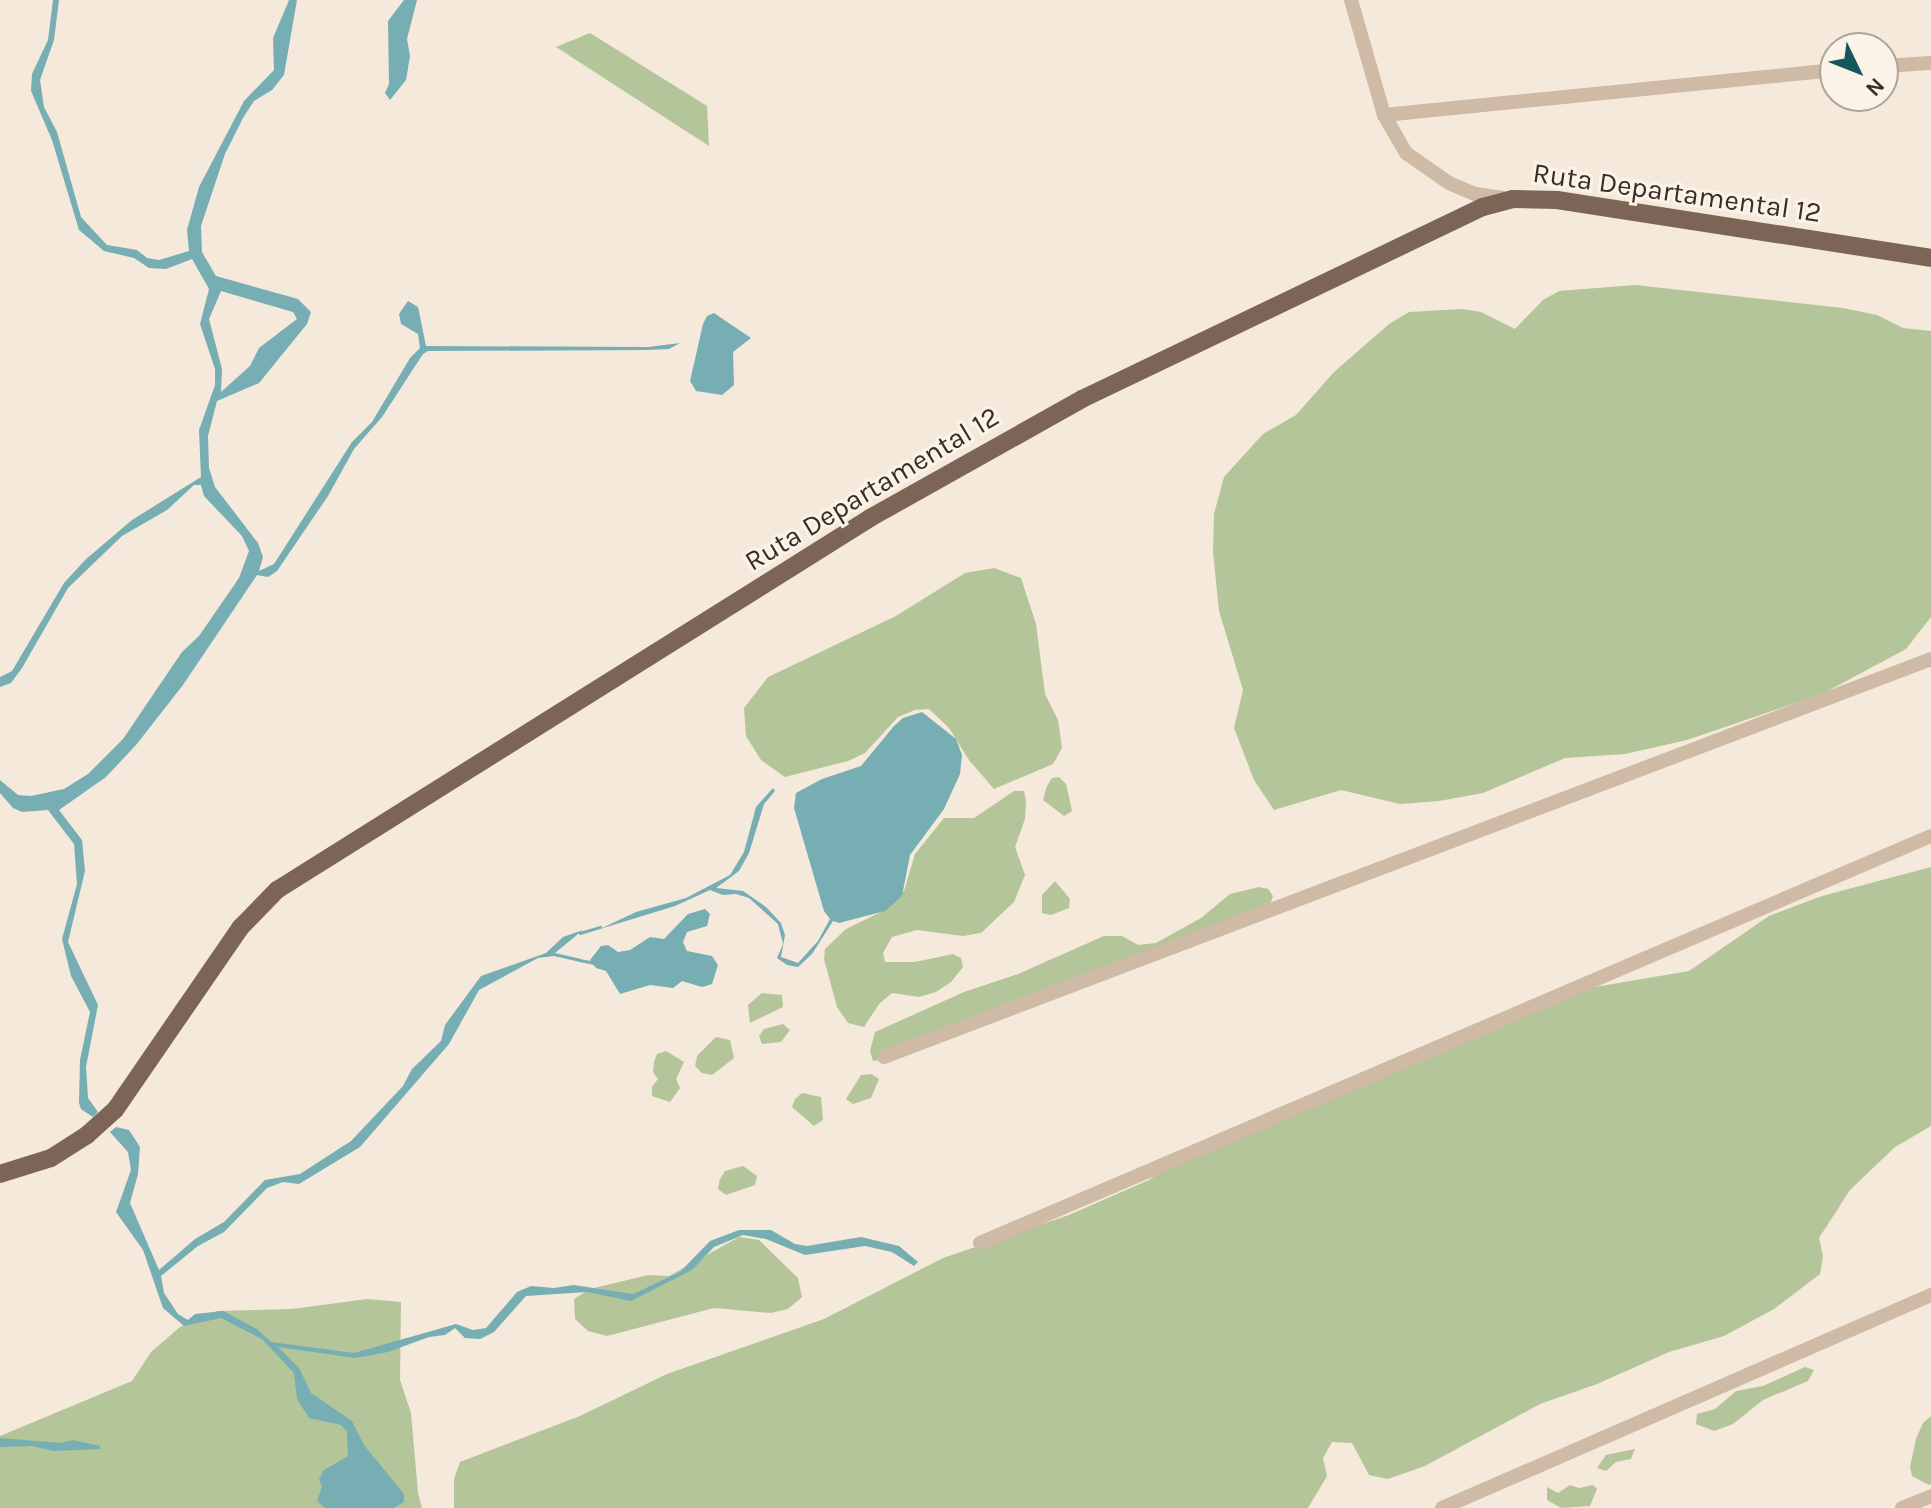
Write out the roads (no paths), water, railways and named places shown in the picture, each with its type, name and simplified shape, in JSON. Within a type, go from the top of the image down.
[{"type":"main road","name":"Ruta Departamental 12","points":[[0,1174],[51,1158],[87,1135],[115,1110],[256,908],[302,874],[870,518],[1057,413],[1483,207],[1513,199],[1557,200],[1931,258]]},
{"type":"street","points":[[1351,0],[1384,115],[1406,153],[1427,170],[1475,194],[1513,199]]},
{"type":"street","points":[[1899,65],[1931,63]]},
{"type":"street","points":[[1384,115],[1819,72]]},
{"type":"street","points":[[884,1057],[1931,659]]},
{"type":"street","points":[[980,1243],[1931,836]]},
{"type":"street","points":[[1442,1508],[1931,1295]]},
{"type":"street","points":[[1902,1508],[1931,1496]]},
{"type":"water","points":[[53,0],[59,0],[54,40],[40,80],[44,107],[57,132],[81,217],[107,245],[137,250],[147,258],[159,260],[189,251],[187,230],[199,187],[244,101],[274,70],[273,38],[289,0],[297,0],[284,75],[272,90],[254,101],[243,118],[225,154],[201,226],[202,252],[216,276],[298,299],[311,312],[307,324],[259,383],[217,401],[208,436],[209,468],[215,487],[258,543],[263,557],[259,571],[274,564],[352,442],[372,422],[410,358],[420,348],[418,334],[401,324],[399,314],[408,301],[418,307],[426,346],[648,347],[680,343],[669,349],[646,350],[428,351],[423,354],[382,417],[354,449],[328,496],[277,571],[268,577],[257,575],[183,685],[136,745],[106,777],[59,810],[82,840],[85,871],[68,942],[98,1005],[86,1067],[88,1098],[98,1112],[93,1117],[81,1109],[79,1103],[80,1060],[90,1012],[71,976],[62,939],[77,884],[74,844],[48,810],[22,812],[13,808],[0,793],[0,780],[18,795],[31,796],[64,789],[88,774],[123,739],[182,652],[199,636],[239,578],[249,551],[242,536],[204,496],[201,485],[194,485],[167,510],[122,536],[68,588],[22,668],[11,683],[0,687],[0,677],[12,671],[64,583],[85,560],[132,520],[201,477],[199,430],[215,385],[215,369],[200,324],[209,289],[192,259],[166,269],[149,268],[134,258],[104,251],[79,230],[52,140],[31,91],[32,74],[48,40]],"holes":[[[221,291],[293,312],[297,319],[259,348],[250,366],[221,392],[222,369],[209,319]]]},
{"type":"water","points":[[404,0],[417,0],[407,39],[410,56],[406,80],[390,100],[385,93],[389,84],[388,21]]},
{"type":"water","points":[[714,313],[751,338],[733,352],[734,385],[722,395],[696,391],[690,381],[703,324],[707,316]]},
{"type":"water","points":[[922,712],[956,739],[962,755],[960,774],[944,809],[910,855],[902,896],[885,911],[839,923],[833,921],[812,954],[798,967],[787,965],[777,958],[783,944],[778,924],[749,898],[736,894],[723,895],[710,890],[675,906],[600,929],[636,912],[686,898],[730,875],[744,852],[756,807],[773,788],[775,791],[764,804],[749,853],[739,871],[716,888],[743,891],[766,907],[781,923],[785,935],[781,957],[798,963],[818,941],[830,919],[824,911],[794,808],[796,793],[822,779],[861,766],[903,718]]},
{"type":"water","points":[[705,909],[710,914],[707,926],[687,932],[683,942],[687,951],[712,956],[718,965],[712,984],[702,987],[682,981],[673,988],[650,985],[620,994],[606,971],[596,968],[590,960],[601,946],[608,945],[618,952],[630,950],[650,937],[664,939],[688,914]]},
{"type":"water","points":[[583,930],[555,953],[581,959],[580,962],[554,956],[538,958],[479,990],[449,1044],[360,1147],[299,1184],[283,1182],[267,1188],[224,1232],[198,1246],[161,1276],[164,1293],[178,1314],[188,1320],[195,1314],[223,1311],[257,1329],[271,1342],[354,1353],[456,1324],[473,1330],[486,1328],[517,1292],[531,1286],[554,1288],[574,1285],[633,1294],[680,1272],[710,1241],[739,1230],[771,1230],[795,1244],[807,1246],[861,1237],[899,1246],[918,1262],[914,1266],[892,1252],[865,1246],[805,1255],[766,1239],[743,1235],[714,1247],[692,1270],[631,1301],[587,1292],[526,1296],[494,1332],[480,1339],[465,1338],[455,1328],[445,1335],[355,1358],[278,1347],[299,1368],[311,1393],[352,1421],[364,1445],[404,1494],[404,1502],[394,1508],[325,1508],[317,1501],[322,1487],[319,1479],[324,1470],[348,1456],[347,1432],[341,1425],[309,1418],[297,1399],[294,1373],[262,1339],[221,1318],[184,1326],[163,1308],[143,1250],[116,1212],[131,1170],[128,1152],[110,1132],[116,1127],[129,1130],[140,1147],[138,1174],[130,1203],[159,1270],[195,1239],[224,1222],[265,1180],[300,1174],[351,1141],[403,1086],[412,1069],[441,1041],[445,1025],[481,976],[546,953],[563,937]]},
{"type":"water","points":[[0,1438],[61,1443],[73,1440],[100,1446],[100,1449],[53,1451],[32,1446],[0,1447]]},
{"type":"waterway","points":[[580,933],[600,927]]},
{"type":"waterway","points":[[579,960],[595,963]]}]
